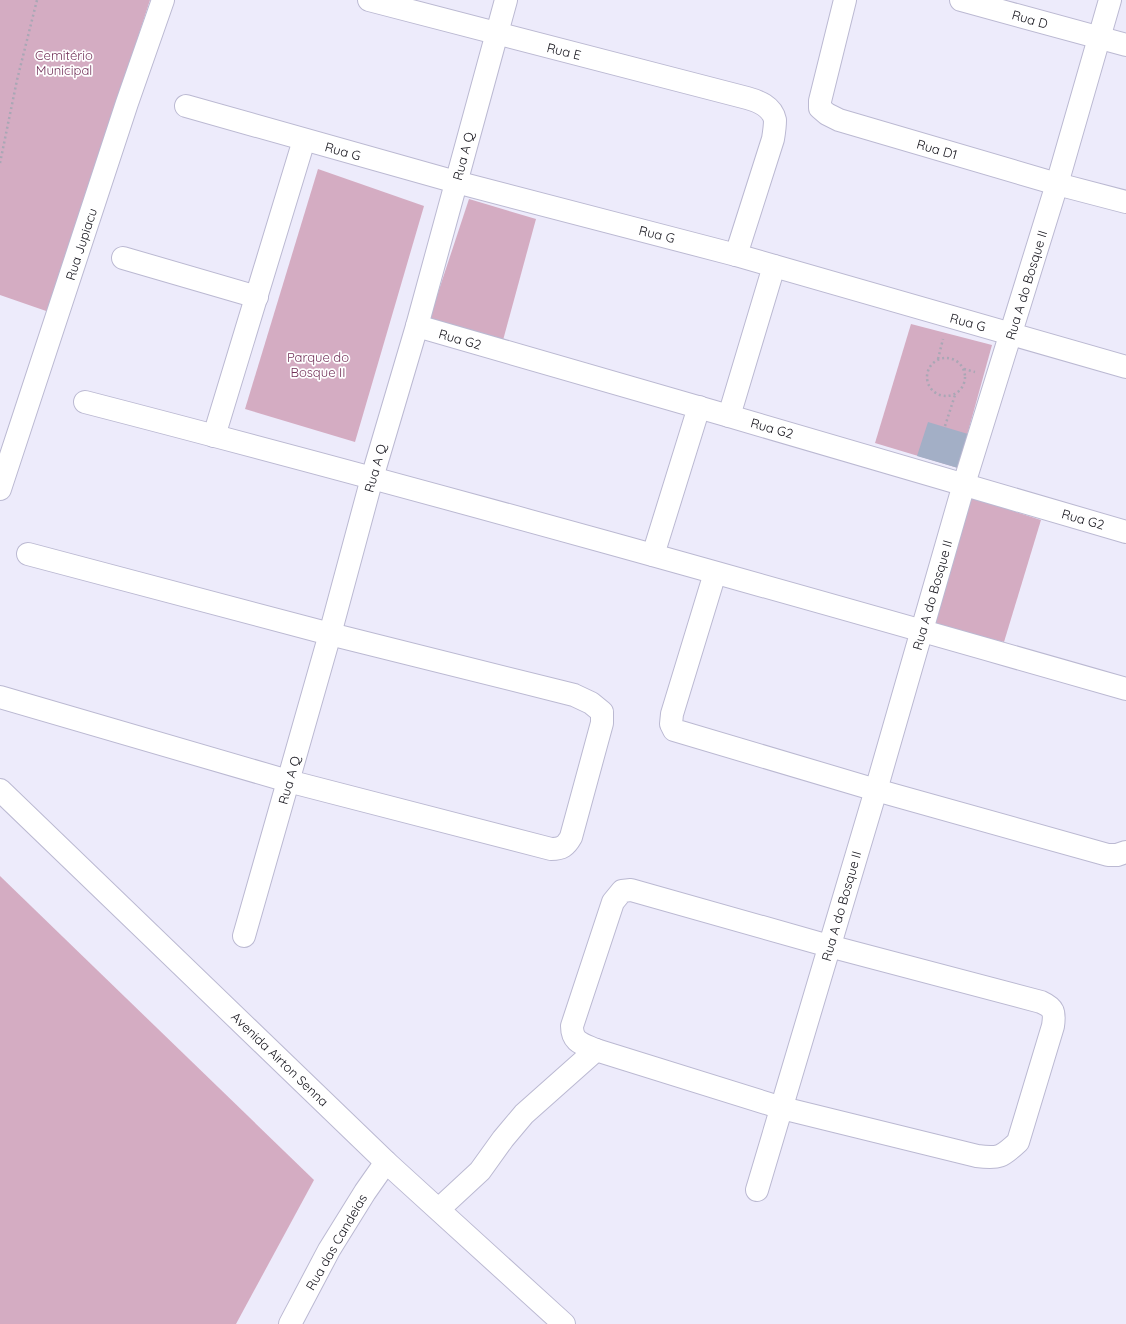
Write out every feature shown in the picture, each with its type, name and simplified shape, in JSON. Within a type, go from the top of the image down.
[{"type":"street","name":"Rua Jupiacu","points":[[0,489],[164,0]]},
{"type":"street","name":"Rua E","points":[[369,0],[759,101],[768,108],[775,119],[773,139],[736,255]]},
{"type":"street","name":"Rua A Q","points":[[244,936],[330,634],[372,478],[417,326],[506,0]]},
{"type":"street","name":"Rua D1","points":[[845,0],[823,87],[820,108],[827,114],[839,120],[1057,184],[1126,202]]},
{"type":"street","name":"Rua D","points":[[961,0],[1100,39]]},
{"type":"street","name":"Rua A do Bosque II","points":[[757,1190],[876,790],[964,484],[1057,184],[1110,0]]},
{"type":"street","points":[[1100,39],[1126,45]]},
{"type":"street","name":"Rua G","points":[[186,106],[456,182],[736,255],[1126,367]]},
{"type":"street","points":[[214,436],[304,140]]},
{"type":"street","points":[[123,258],[257,297]]},
{"type":"street","points":[[729,416],[774,266]]},
{"type":"street","name":"Rua G2","points":[[417,326],[1126,532]]},
{"type":"street","points":[[85,402],[372,478],[653,555],[1126,689]]},
{"type":"street","points":[[653,555],[699,407]]},
{"type":"street","points":[[0,697],[288,781],[544,848],[558,849],[566,846],[571,837],[602,723],[602,712],[592,703],[574,695],[330,634],[28,554]]},
{"type":"street","points":[[715,573],[672,714],[671,724],[674,730],[876,790],[1108,855],[1117,855],[1126,852]]},
{"type":"street","name":"Avenida Airton Senna","points":[[0,790],[386,1162],[564,1324]]},
{"type":"street","points":[[631,890],[830,946],[1041,1002],[1052,1009],[1054,1016],[1053,1026],[1018,1142],[1006,1154],[993,1158],[977,1156],[782,1108],[596,1050],[575,1040],[572,1034],[572,1026],[612,902],[622,891],[631,890]]},
{"type":"street","points":[[439,1209],[480,1171],[503,1139],[524,1114],[596,1050]]},
{"type":"street","name":"Rua das Candeias","points":[[290,1324],[329,1250],[365,1192],[386,1162]]},
{"type":"path","points":[[0,163],[17,80],[37,0]]},
{"type":"path","points":[[944,426],[955,394],[963,388],[966,375],[964,368],[956,360],[950,358],[938,360],[933,363],[927,374],[929,386],[938,395],[945,396],[955,394]]},
{"type":"green space","name":"Cemitério Municipal","points":[[0,0],[150,0],[49,312],[0,295]]},
{"type":"green space","name":"Parque do Bosque II","points":[[318,169],[424,206],[355,442],[245,409]]},
{"type":"green space","points":[[469,199],[536,219],[502,344],[429,320]]},
{"type":"green space","points":[[911,324],[992,345],[958,468],[875,443]]},
{"type":"green space","points":[[970,497],[1041,520],[1004,642],[930,624]]},
{"type":"green space","points":[[0,876],[314,1180],[236,1324],[0,1324]]},
{"type":"building","points":[[928,422],[968,434],[958,468],[917,456]]}]
